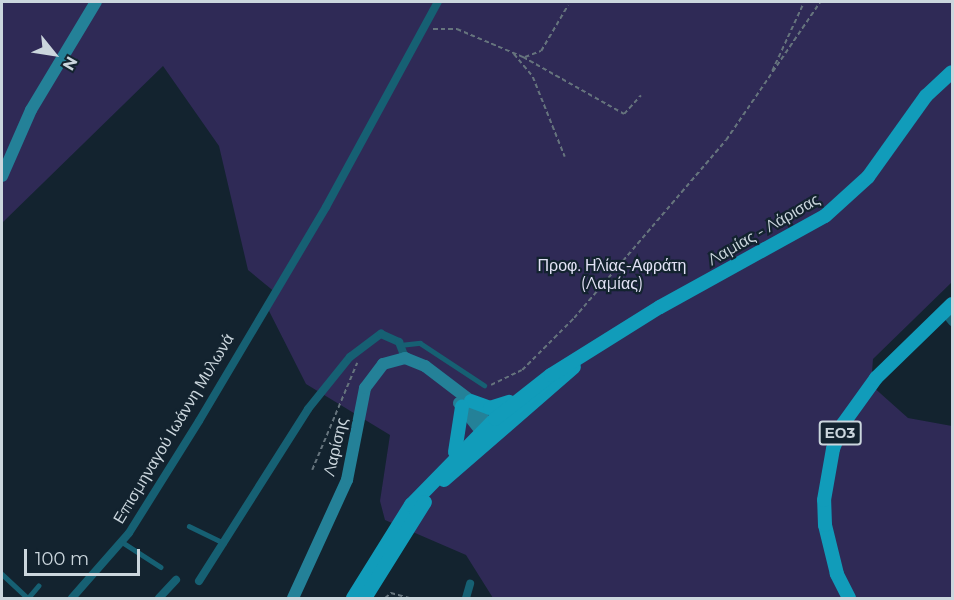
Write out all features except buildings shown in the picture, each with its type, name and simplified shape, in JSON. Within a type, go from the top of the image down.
[{"type":"main road","points":[[2,176],[32,110],[96,2]]},
{"type":"main road","name":"Λαμίας - Λάρισας","points":[[524,394],[660,307],[825,216],[868,177],[926,96],[952,72]]},
{"type":"main road","name":"ΕΟ3","points":[[849,598],[834,566],[825,525],[824,500],[833,449],[848,416],[876,378],[950,313]]},
{"type":"main road","name":"Λαμίας - Λάρισας","points":[[488,433],[586,355]]},
{"type":"main road","points":[[405,358],[440,378],[467,404],[488,433]]},
{"type":"main road","name":"Λαρίσης","points":[[293,598],[352,465],[368,382],[383,364],[405,358]]},
{"type":"main road","points":[[467,404],[494,408],[524,394]]},
{"type":"main road","points":[[365,598],[418,511],[524,394]]},
{"type":"main road","points":[[353,598],[403,516],[447,463],[460,439],[467,404]]},
{"type":"main road","points":[[447,463],[488,433]]},
{"type":"street","name":"Επισμηναγού Ιωάννη Μυλωνά","points":[[72,598],[122,542],[288,267],[438,2]]},
{"type":"street","points":[[199,581],[308,409],[350,357],[376,335],[389,336],[400,345],[405,358]]},
{"type":"street","points":[[162,595],[176,580]]},
{"type":"street","points":[[466,598],[470,584]]},
{"type":"lane","points":[[400,345],[420,343],[484,385]]},
{"type":"lane","points":[[189,526],[224,543]]},
{"type":"lane","points":[[122,542],[161,567]]},
{"type":"lane","points":[[2,574],[28,598],[38,586]]},
{"type":"lane","points":[[162,595],[172,598]]},
{"type":"path","points":[[772,74],[804,2]]},
{"type":"path","points":[[484,385],[510,379],[551,344],[726,140],[820,2]]},
{"type":"path","points":[[523,57],[541,51],[568,5]]},
{"type":"path","points":[[424,28],[457,29],[514,53],[624,114],[641,95]]},
{"type":"path","points":[[514,53],[533,77],[565,158]]},
{"type":"path","points":[[312,470],[360,358]]},
{"type":"path","points":[[385,598],[391,593],[410,598]]},
{"type":"green space","name":"Προφ. Ηλίας-Αφράτη (Λαμίας)","points":[[2,2],[952,2],[952,282],[873,359],[871,385],[908,418],[952,426],[952,598],[493,598],[466,555],[385,520],[380,501],[390,435],[306,384],[268,309],[276,293],[248,270],[219,146],[163,66],[2,223]]}]
